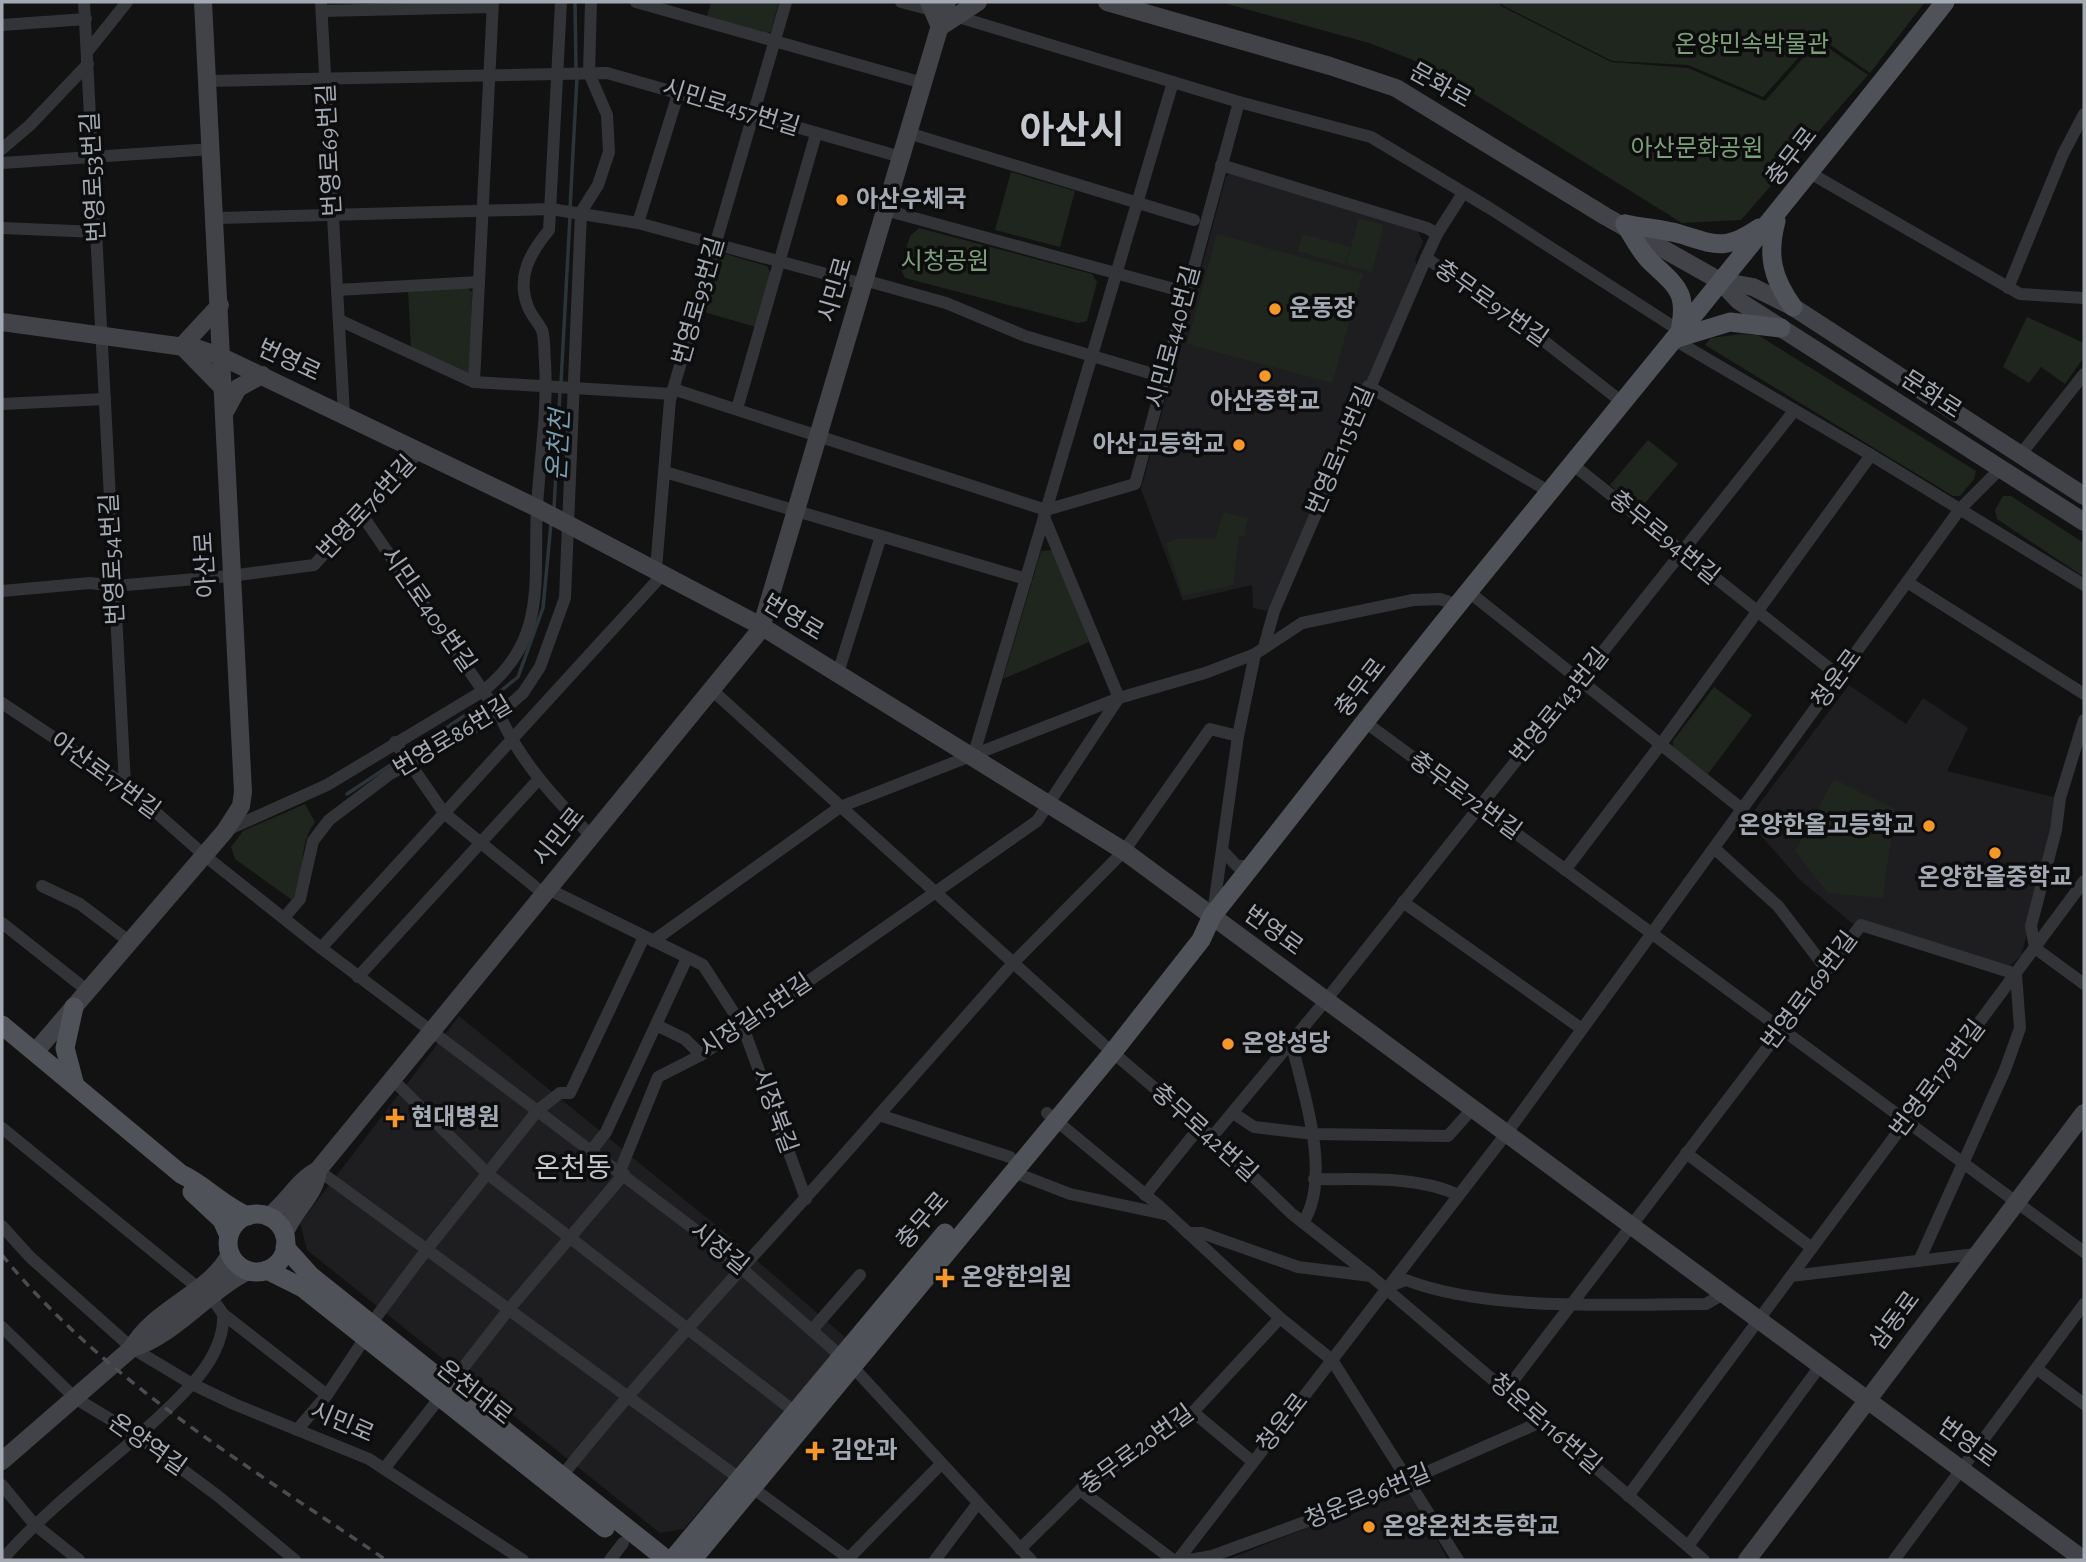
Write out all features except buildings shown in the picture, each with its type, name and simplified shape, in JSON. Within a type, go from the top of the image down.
[{"type":"main road","name":"충무로","points":[[670,1560],[746,1482],[1108,1048],[1191,933],[1212,916],[1463,598],[1720,281],[1777,216],[1945,2]]},
{"type":"main road","points":[[1625,225],[1679,234],[1703,244],[1726,245],[1740,241],[1777,216]]},
{"type":"main road","points":[[1777,216],[1771,242],[1773,272],[1793,307]]},
{"type":"main road","points":[[1625,225],[1648,259],[1673,281],[1683,296],[1676,335],[1730,322],[1781,328]]},
{"type":"main road","points":[[74,1007],[65,1048],[75,1083]]},
{"type":"main road","points":[[2,1025],[75,1083],[181,1174],[196,1181],[233,1210],[248,1216],[268,1217],[276,1222],[285,1241],[278,1263],[258,1270],[237,1264],[222,1220],[186,1186],[181,1174]]},
{"type":"main road","name":"충무로","points":[[692,1560],[795,1412],[846,1361],[914,1269],[1012,1164]]},
{"type":"main road","points":[[229,1245],[235,1224],[248,1216]]},
{"type":"main road","name":"온천대로","points":[[285,1241],[311,1276],[368,1331],[647,1560]]},
{"type":"main road","name":"온천대로","points":[[258,1270],[303,1288],[368,1331]]},
{"type":"main road","name":"온천대로","points":[[444,1392],[562,1476],[670,1560]]},
{"type":"street","name":"번영로53번길","points":[[85,2],[102,334]]},
{"type":"street","points":[[2,149],[30,125],[88,58],[127,2]]},
{"type":"street","name":"아산로","points":[[36,1052],[225,831],[241,806],[243,792],[230,576],[217,218],[203,2]]},
{"type":"street","points":[[225,831],[327,785],[483,691],[503,675],[515,659],[531,619],[538,577],[537,508],[545,389],[543,332],[527,306],[523,270],[549,230],[561,2]]},
{"type":"street","points":[[580,212],[598,186],[610,152],[607,115],[589,74],[591,2]]},
{"type":"street","points":[[636,2],[923,83]]},
{"type":"street","name":"번영로93번길","points":[[660,571],[672,391],[786,2]]},
{"type":"street","points":[[901,2],[940,11],[1239,102],[1371,137],[1463,193],[1794,411],[2084,585]]},
{"type":"street","points":[[940,11],[978,2]]},
{"type":"street","name":"문화로","points":[[1107,2],[1330,66],[1396,88],[1720,281],[1739,301],[2084,522]]},
{"type":"street","points":[[474,382],[492,4]]},
{"type":"street","name":"번영로69번길","points":[[344,414],[322,6],[492,4]]},
{"type":"street","name":"시민로","points":[[268,1217],[281,1208],[308,1175],[318,1170],[712,690],[761,626],[923,83],[940,11]]},
{"type":"street","points":[[2,25],[86,19]]},
{"type":"street","name":"시민로457번길","points":[[208,81],[607,74],[679,92],[901,157]]},
{"type":"street","points":[[973,757],[1173,82]]},
{"type":"street","points":[[638,223],[679,92]]},
{"type":"street","name":"시민로440번길","points":[[1045,513],[1135,484],[1185,292],[1239,102]]},
{"type":"street","points":[[2008,288],[2063,154],[2084,114]]},
{"type":"street","points":[[737,409],[816,134]]},
{"type":"street","points":[[908,134],[1194,220]]},
{"type":"street","points":[[2,163],[212,149]]},
{"type":"street","name":"충무로97번길","points":[[1221,165],[1416,223],[1437,234],[1426,258],[1507,312],[1622,402]]},
{"type":"street","points":[[1810,173],[2020,295],[2084,298]]},
{"type":"street","points":[[1437,234],[1463,193]]},
{"type":"street","points":[[217,218],[551,209],[580,212],[638,223],[946,303],[1025,336],[1163,377]]},
{"type":"street","points":[[885,210],[1185,292]]},
{"type":"street","name":"번영로86번길","points":[[284,919],[305,889],[310,852],[320,831],[390,774],[499,714],[523,693],[540,667],[565,598],[580,212]]},
{"type":"street","points":[[2,228],[97,232]]},
{"type":"street","name":"번영로115번길","points":[[1212,916],[1238,736],[1259,650],[1368,386],[1426,258]]},
{"type":"street","name":"문화로","points":[[1720,281],[1753,287],[1793,307],[2084,496]]},
{"type":"street","points":[[337,290],[479,282]]},
{"type":"street","points":[[220,305],[182,346],[223,388]]},
{"type":"street","points":[[339,320],[474,382],[545,389],[672,391],[737,409],[1045,513],[1119,698]]},
{"type":"street","name":"번영로","points":[[2,323],[182,346],[222,357],[537,508],[761,626],[1124,851],[2084,1560]]},
{"type":"street","name":"번영로54번길","points":[[102,334],[125,785]]},
{"type":"street","points":[[2021,454],[2084,374]]},
{"type":"street","points":[[224,414],[238,388],[262,375]]},
{"type":"street","points":[[1368,386],[1549,492]]},
{"type":"street","points":[[2,404],[105,399]]},
{"type":"street","name":"번영로143번길","points":[[1326,1000],[1794,411]]},
{"type":"street","name":"번영로76번길","points":[[2,591],[90,583],[115,586],[230,576],[314,565],[420,451]]},
{"type":"street","points":[[1565,870],[1661,744],[1871,455]]},
{"type":"street","name":"충무로94번길","points":[[1572,464],[1839,676]]},
{"type":"street","name":"청운로","points":[[1080,1490],[1175,1560],[1506,1134],[1960,509],[2001,468]]},
{"type":"street","points":[[665,472],[1026,579]]},
{"type":"street","name":"시민로409번길","points":[[362,515],[499,714],[512,743],[538,780],[591,836]]},
{"type":"street","name":"번영로","points":[[838,673],[881,536]]},
{"type":"street","points":[[321,948],[512,743],[660,571]]},
{"type":"street","points":[[1907,582],[2084,694]]},
{"type":"street","points":[[298,1430],[327,1395],[368,1331],[427,1249],[489,1175],[538,1110],[560,1093],[570,1093],[648,939],[840,807],[1119,698],[1205,673],[1259,650],[1303,623],[1413,600],[1463,598],[1581,681],[1742,809]]},
{"type":"street","name":"충무로42번길","points":[[712,690],[933,892],[1212,1137],[1292,1214],[1304,1220],[1387,1288]]},
{"type":"street","points":[[1049,803],[1119,698]]},
{"type":"street","name":"아산로17번길","points":[[2,703],[125,785],[204,855],[321,948]]},
{"type":"street","points":[[2084,720],[2060,798],[2056,830],[2031,926],[2035,948],[2084,984]]},
{"type":"street","name":"충무로72번길","points":[[1365,722],[2084,1252]]},
{"type":"street","points":[[562,1476],[627,1395],[744,1269],[1014,962],[1124,851],[1210,729],[1238,736]]},
{"type":"street","name":"시장북길","points":[[395,742],[444,813],[480,845],[546,892],[703,965],[743,1027],[806,1199]]},
{"type":"street","points":[[358,977],[538,780]]},
{"type":"street","points":[[243,792],[249,803],[266,812]]},
{"type":"street","name":"시장길15번길","points":[[570,1240],[622,1173],[657,1077],[701,1055],[743,1027],[1037,821],[1049,803]]},
{"type":"street","points":[[1714,848],[1778,906],[1827,970]]},
{"type":"street","points":[[1222,850],[1237,866],[1248,866],[1257,859]]},
{"type":"street","name":"번영로179번길","points":[[1628,1496],[2084,881]]},
{"type":"street","points":[[42,887],[80,904],[130,942]]},
{"type":"street","points":[[1403,902],[1582,1030]]},
{"type":"street","points":[[2,923],[88,991]]},
{"type":"street","name":"번영로169번길","points":[[1506,1390],[1861,925],[2016,974]]},
{"type":"street","name":"시장길","points":[[321,948],[622,1173],[744,1269],[846,1361]]},
{"type":"street","points":[[591,1150],[606,1132],[687,958]]},
{"type":"street","points":[[1919,1261],[2005,1070],[2020,1028],[2016,974]]},
{"type":"street","points":[[1212,1137],[1326,1000]]},
{"type":"street","points":[[656,1025],[685,1039],[701,1055]]},
{"type":"street","points":[[1291,1042],[1314,1134],[1311,1210],[1304,1220]]},
{"type":"street","points":[[392,1079],[489,1175],[795,1412]]},
{"type":"street","points":[[1233,1113],[1254,1127],[1314,1134],[1448,1136],[1473,1108]]},
{"type":"street","name":"삼동로","points":[[1747,1560],[2084,1112]]},
{"type":"street","points":[[879,1115],[1012,1164],[1070,1194],[1169,1215]]},
{"type":"street","points":[[1051,1117],[1169,1215],[1280,1318],[1332,1360],[1458,1560]]},
{"type":"street","points":[[2,1128],[203,1291]]},
{"type":"street","points":[[1145,1195],[1199,1128]]},
{"type":"street","points":[[1686,1153],[1811,1248]]},
{"type":"street","points":[[318,1170],[850,1559],[941,1464]]},
{"type":"street","name":"시민로","points":[[285,1241],[288,1223],[317,1183],[318,1170]]},
{"type":"street","points":[[1314,1179],[1388,1181],[1447,1190],[1458,1195]]},
{"type":"street","points":[[2,1226],[30,1257],[132,1348]]},
{"type":"street","points":[[1188,1233],[1202,1233],[1298,1267],[1371,1276]]},
{"type":"street","name":"온천대로","points":[[444,1392],[509,1309],[570,1240]]},
{"type":"street","points":[[2,1461],[132,1348],[150,1343],[203,1291],[225,1263],[229,1245]]},
{"type":"street","points":[[1791,1276],[1976,1254]]},
{"type":"street","points":[[203,1291],[258,1270]]},
{"type":"street","points":[[812,1330],[860,1275]]},
{"type":"street","points":[[1387,1288],[1406,1280],[1422,1286],[1505,1300],[1571,1304],[1706,1304],[1723,1294]]},
{"type":"street","name":"청운로116번길","points":[[1387,1288],[1704,1560]]},
{"type":"street","name":"시민로","points":[[203,1291],[223,1314],[327,1395]]},
{"type":"street","points":[[1894,1560],[2084,1304]]},
{"type":"street","points":[[2,1560],[34,1524],[192,1384],[218,1346],[224,1328],[223,1314]]},
{"type":"street","name":"충무로20번길","points":[[1020,1549],[1080,1490],[1194,1412],[1280,1318]]},
{"type":"street","name":"온양역길","points":[[2,1327],[75,1398],[136,1435],[218,1496],[295,1560]]},
{"type":"street","name":"시민로","points":[[132,1348],[192,1384],[369,1460],[523,1560]]},
{"type":"street","points":[[846,1361],[1031,1560]]},
{"type":"street","points":[[1688,1546],[1820,1366]]},
{"type":"street","points":[[2037,1369],[2084,1404]]},
{"type":"street","points":[[384,1469],[444,1392]]},
{"type":"street","points":[[1194,1412],[1253,1462]]},
{"type":"street","name":"청운로96번길","points":[[1189,1560],[1212,1556],[1269,1536],[1410,1481],[1543,1421]]},
{"type":"street","points":[[2,1485],[34,1524],[79,1560]]},
{"type":"street","points":[[935,1560],[978,1503]]},
{"type":"street","points":[[610,1560],[623,1543]]},
{"type":"shaded area","points":[[1230,173],[1417,229],[1423,242],[1415,260],[1418,269],[1267,611],[1253,608],[1252,585],[1183,601],[1141,489],[1226,177]]},
{"type":"shaded area","points":[[1849,685],[1906,724],[1923,698],[1968,728],[1947,771],[2058,798],[2054,829],[2026,938],[2021,955],[2010,966],[1854,925],[1800,880],[1747,820]]},
{"type":"shaded area","points":[[459,1016],[724,1232],[846,1338],[684,1529],[660,1533],[307,1250],[300,1223]]},
{"type":"shaded area","name":"온양온천초등학교","points":[[1400,1491],[1412,1494],[1448,1560],[1226,1560]]},
{"type":"green space","points":[[711,2],[779,2],[771,31],[766,34],[707,16]]},
{"type":"green space","name":"아산문화공원","points":[[1220,2],[1499,2],[1501,6],[1611,62],[1688,68],[1765,101],[1818,41],[1868,75],[1741,220],[1682,223],[1431,67],[1369,43]]},
{"type":"green space","name":"온양민속박물관","points":[[1501,2],[1925,2],[1870,73],[1818,36],[1763,97],[1688,65],[1612,61],[1502,5]]},
{"type":"green space","points":[[1011,172],[1075,191],[1060,247],[995,230]]},
{"type":"green space","points":[[1359,218],[1384,225],[1372,272],[1346,265]]},
{"type":"green space","name":"시청공원","points":[[919,228],[1092,274],[1097,282],[1087,321],[1078,323],[905,278],[900,268],[910,236]]},
{"type":"green space","name":"운동장","points":[[1217,234],[1363,274],[1332,383],[1187,344]]},
{"type":"green space","points":[[1303,234],[1350,247],[1345,265],[1298,251]]},
{"type":"green space","points":[[722,253],[767,266],[771,274],[756,327],[700,311],[715,257]]},
{"type":"green space","points":[[466,287],[472,292],[471,372],[466,375],[411,349],[408,290]]},
{"type":"green space","points":[[2027,317],[2084,343],[2084,357],[2065,384],[2041,367],[2029,383],[2003,367]]},
{"type":"green space","points":[[1758,335],[1976,471],[1974,479],[1960,496],[1953,496],[1705,345],[1711,338]]},
{"type":"green space","points":[[1648,440],[1678,464],[1639,510],[1610,485]]},
{"type":"green space","points":[[2003,496],[2011,496],[2084,543],[2084,577],[1997,519],[1995,510]]},
{"type":"green space","points":[[1223,512],[1248,518],[1244,537],[1239,536],[1233,585],[1183,596],[1166,543],[1177,539],[1216,538]]},
{"type":"green space","points":[[1053,550],[1089,642],[1003,679],[1041,551]]},
{"type":"green space","points":[[1714,687],[1752,715],[1708,774],[1673,747],[1673,741]]},
{"type":"green space","points":[[1834,779],[1895,809],[1883,898],[1828,893],[1795,851]]},
{"type":"green space","points":[[305,804],[315,822],[306,841],[300,880],[292,900],[235,859],[231,847],[243,831]]},
{"type":"waterway","name":"온천천","points":[[575,2],[576,69]]},
{"type":"waterway","name":"온천천","points":[[570,209],[577,77]]},
{"type":"waterway","name":"온천천","points":[[561,383],[570,216]]},
{"type":"waterway","name":"온천천","points":[[554,509],[560,391]]},
{"type":"waterway","name":"온천천","points":[[492,698],[518,677],[543,608],[551,523]]},
{"type":"waterway","name":"온천천","points":[[407,754],[485,702]]},
{"type":"waterway","name":"온천천","points":[[347,794],[401,758]]},
{"type":"railway","points":[[2,1255],[43,1301],[87,1344],[134,1383],[233,1457],[386,1560]]},
{"type":"place","name":"아산우체국","points":[[842,200]]},
{"type":"place","name":"운동장","points":[[1275,309]]},
{"type":"place","name":"아산중학교","points":[[1265,376]]},
{"type":"place","name":"아산고등학교","points":[[1239,445]]},
{"type":"place","name":"온양한올고등학교","points":[[1929,826]]},
{"type":"place","name":"온양한올중학교","points":[[1995,853]]},
{"type":"place","name":"온양성당","points":[[1228,1044]]},
{"type":"place","name":"현대병원","points":[[395,1118]]},
{"type":"place","name":"온양한의원","points":[[945,1278]]},
{"type":"place","name":"김안과","points":[[815,1451]]},
{"type":"place","name":"온양온천초등학교","points":[[1369,1527]]},
{"type":"district","name":"아산시","points":[[1072,132]]},
{"type":"district","name":"온천동","points":[[573,1169]]}]
